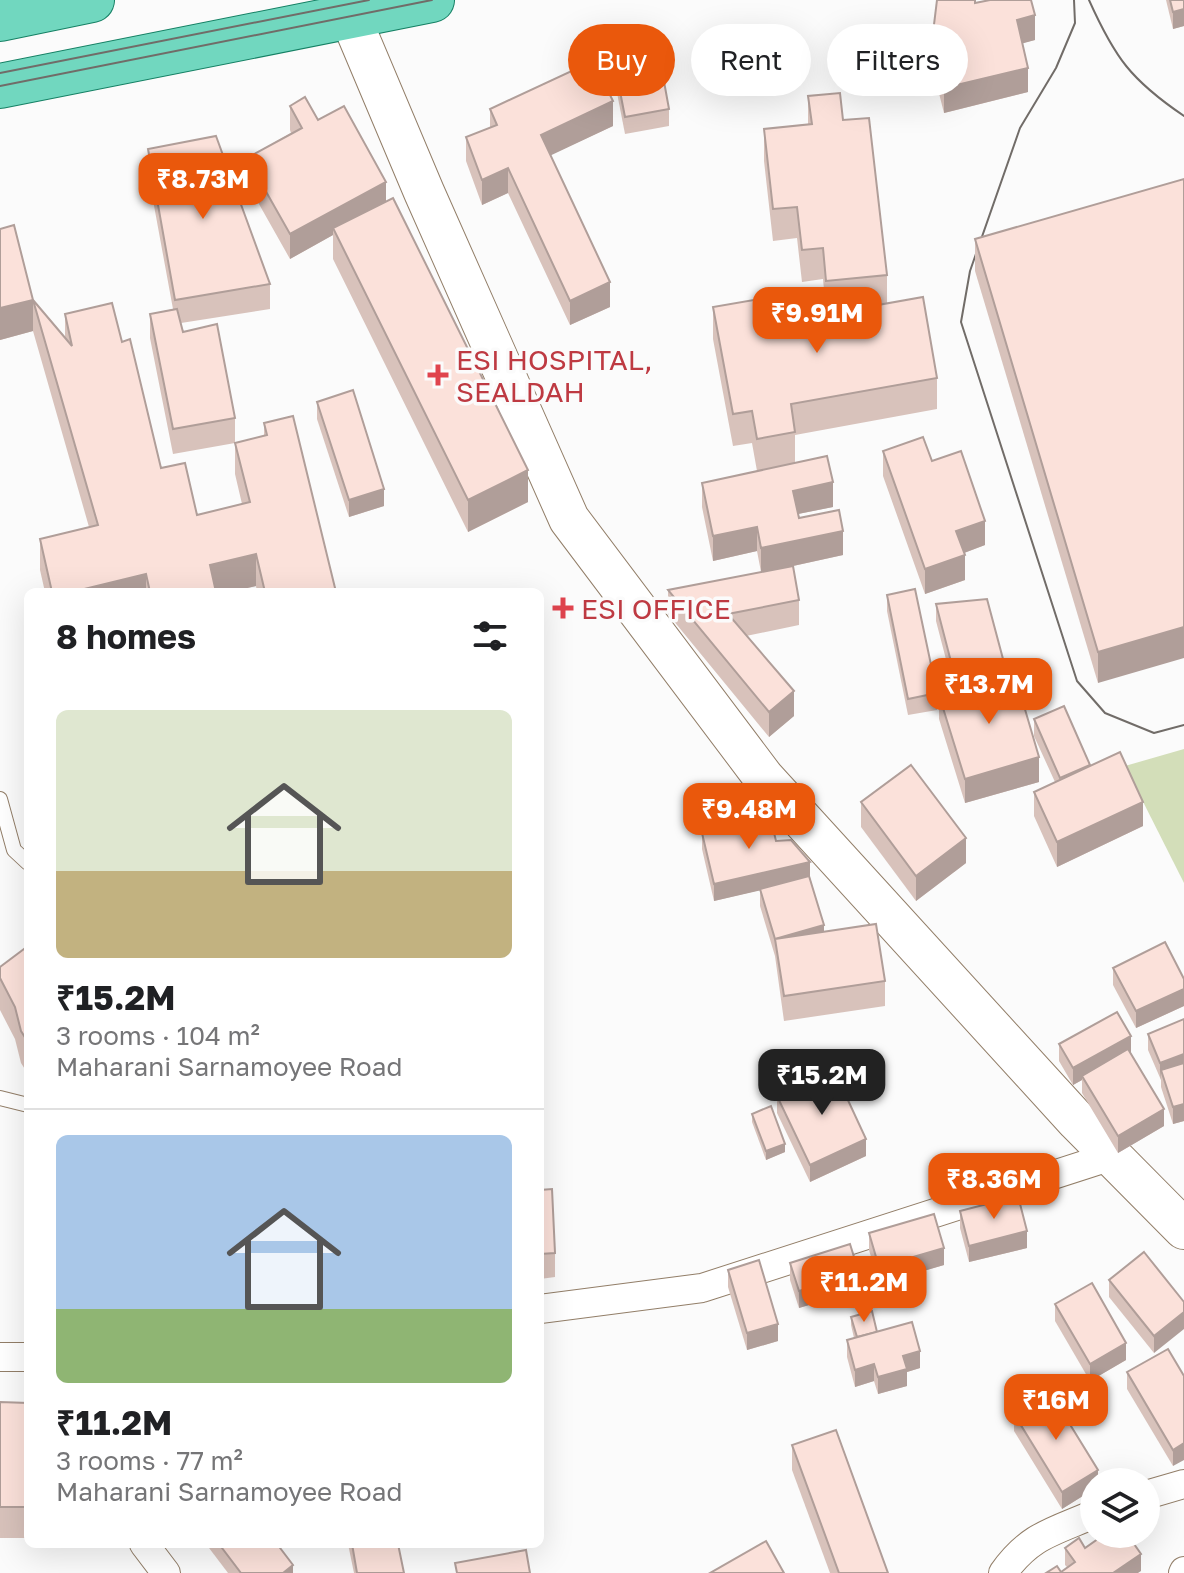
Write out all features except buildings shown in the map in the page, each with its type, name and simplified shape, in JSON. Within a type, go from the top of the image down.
[{"type":"main road","points":[[0,86],[346,8],[432,0]]},
{"type":"main road","points":[[0,19],[69,2]]},
{"type":"street","points":[[346,8],[569,519],[764,778],[1112,1156],[1184,1229]]},
{"type":"street","points":[[544,1308],[702,1288],[1112,1156]]},
{"type":"street","points":[[0,1357],[24,1357]]},
{"type":"street","points":[[1160,1491],[1184,1484]]},
{"type":"street","points":[[1003,1573],[1021,1549],[1034,1540],[1080,1520]]},
{"type":"street","points":[[147,1548],[166,1573]]},
{"type":"lane","points":[[0,799],[14,850],[24,859]]},
{"type":"lane","points":[[0,1098],[24,1104]]},
{"type":"green space","points":[[1184,749],[1184,883],[1125,766]]},
{"type":"tram line","points":[[0,73],[369,0]]},
{"type":"tram line","points":[[0,86],[432,0]]},
{"type":"tram line","points":[[1074,0],[1075,23],[1056,68],[1020,128],[970,271],[961,322],[1077,681],[1105,713],[1154,733],[1184,725]]},
{"type":"tram line","points":[[1089,0],[1107,38],[1126,66],[1150,91],[1184,116]]},
{"type":"place","name":"ESI HOSPITAL, SEALDAH","points":[[438,375]]},
{"type":"place","name":"ESI OFFICE","points":[[563,608]]}]
